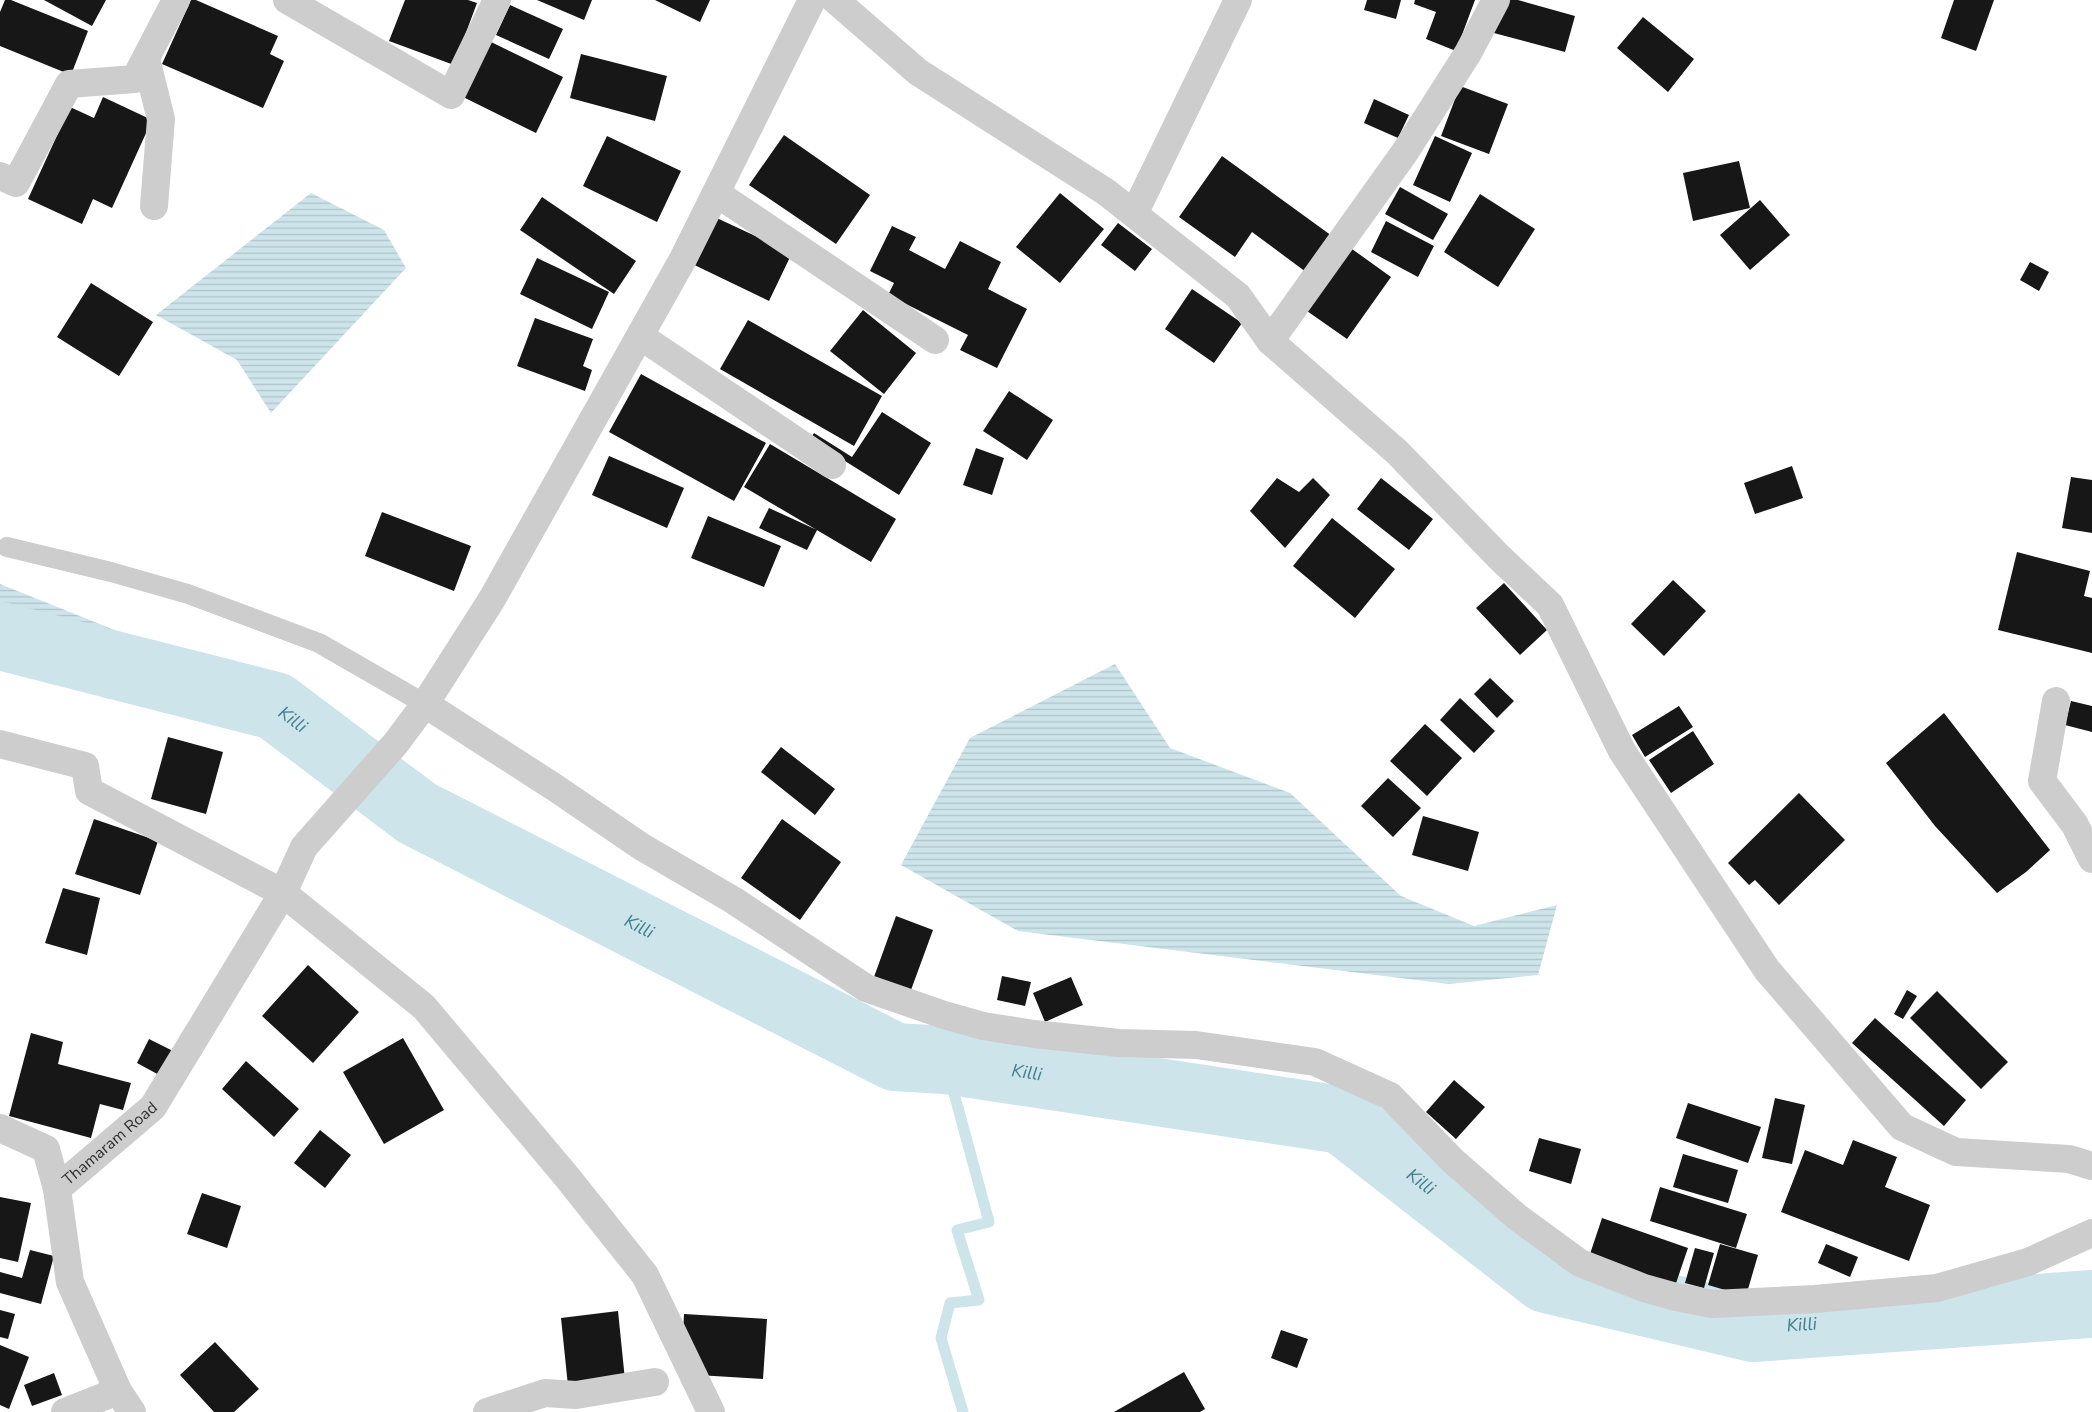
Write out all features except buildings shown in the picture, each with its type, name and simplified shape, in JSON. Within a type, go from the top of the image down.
[{"type":"street","points":[[0,176],[16,183],[69,84],[135,79],[176,0]]},
{"type":"street","points":[[288,0],[450,94],[497,0]]},
{"type":"street","name":"Thamaram Road","points":[[125,1402],[70,1282],[57,1189],[153,1107],[283,893],[304,847],[396,743],[425,704],[492,599],[683,259],[812,0]]},
{"type":"street","points":[[835,0],[918,72],[1106,192],[1238,296],[1270,341],[1397,452],[1500,558],[1550,605],[1622,751],[1767,970],[1902,1127],[1956,1152],[2070,1159],[2092,1166]]},
{"type":"street","points":[[1134,214],[1238,0]]},
{"type":"street","points":[[1270,341],[1405,152],[1468,53],[1496,0]]},
{"type":"street","points":[[146,60],[160,119],[154,206]]},
{"type":"street","points":[[716,193],[935,340]]},
{"type":"street","points":[[640,336],[832,465]]},
{"type":"street","points":[[2056,701],[2042,781],[2075,825],[2092,859]]},
{"type":"street","points":[[425,704],[554,787],[642,847],[732,900],[866,988],[944,1015],[983,1026],[1026,1033],[1119,1043],[1196,1045],[1315,1062],[1390,1096],[1460,1167],[1517,1217],[1580,1263],[1644,1288],[1712,1304],[1937,1288],[2028,1262],[2092,1233]]},
{"type":"street","points":[[0,744],[86,766],[89,791],[283,893],[424,1007],[567,1177],[645,1275],[711,1412]]},
{"type":"street","points":[[0,1128],[46,1149],[57,1189]]},
{"type":"street","points":[[487,1412],[545,1393],[576,1395],[655,1382]]},
{"type":"street","points":[[65,1412],[125,1402]]},
{"type":"lane","points":[[7,547],[111,572],[188,594],[318,643],[425,704]]},
{"type":"water","points":[[311,193],[384,230],[406,268],[271,413],[237,360],[156,315]]},
{"type":"water","points":[[0,584],[137,639],[109,699],[0,665]]},
{"type":"water","points":[[1115,664],[1170,748],[1290,793],[1401,896],[1474,926],[1557,905],[1538,975],[1449,984],[1018,931],[901,865],[970,738]]},
{"type":"waterway","name":"Killi","points":[[0,636],[275,706],[417,813],[895,1057],[945,1060],[1342,1120],[1546,1279],[1753,1328],[2092,1304]]},
{"type":"waterway","points":[[945,1060],[989,1222],[957,1230],[979,1300],[950,1303],[941,1338],[963,1412]]}]
